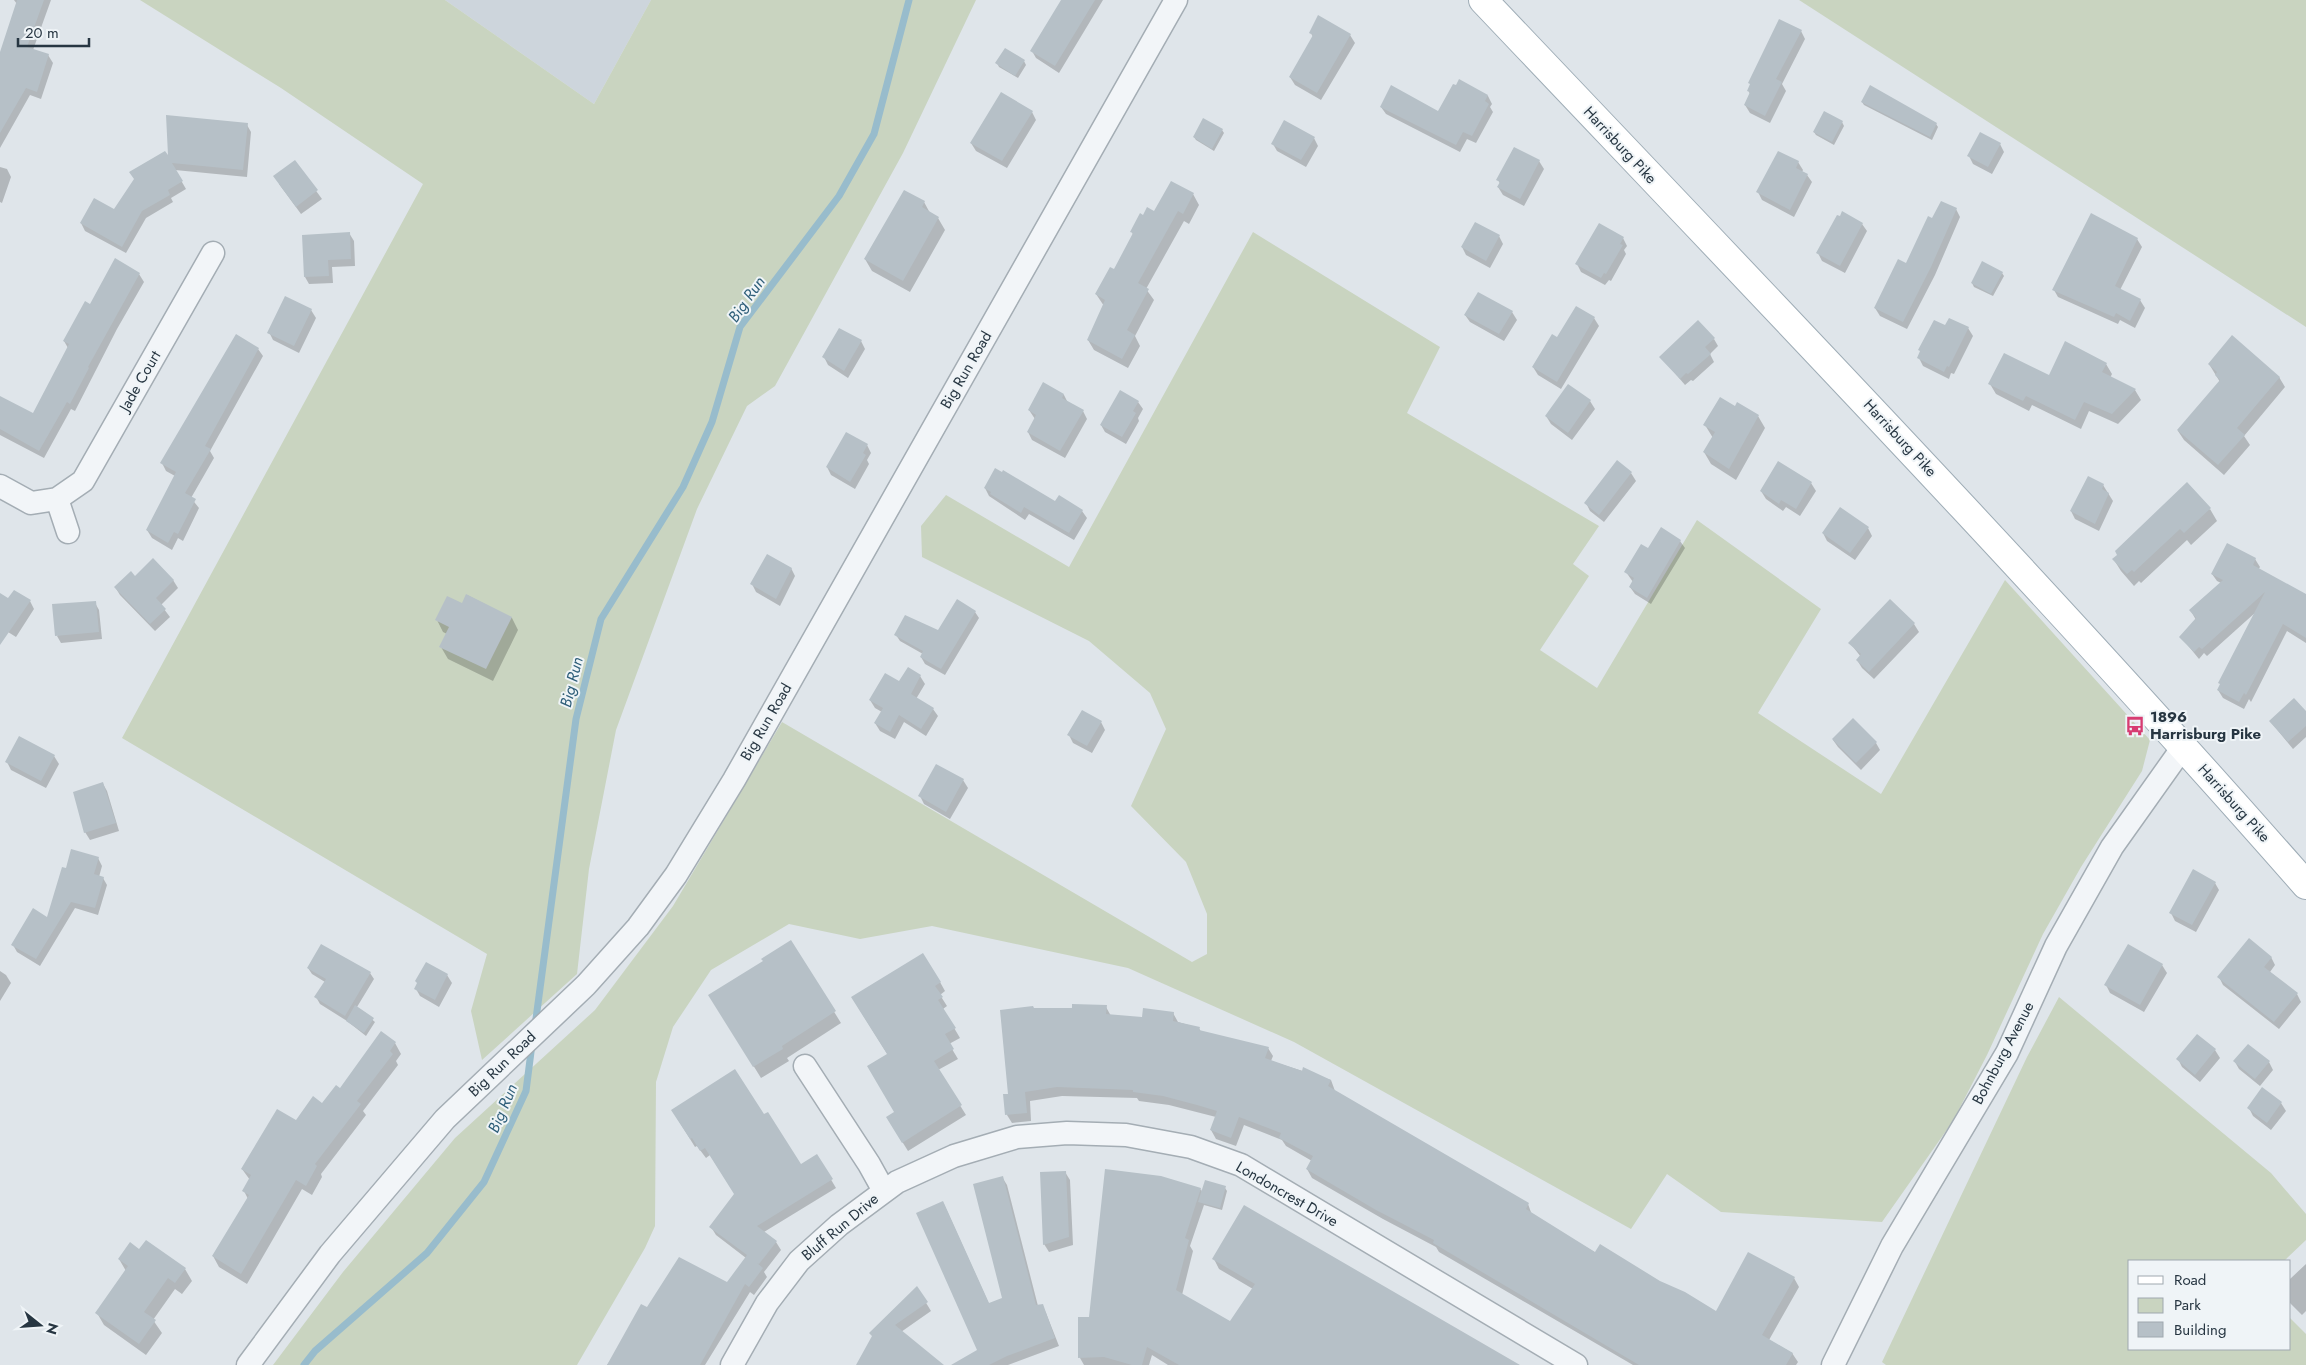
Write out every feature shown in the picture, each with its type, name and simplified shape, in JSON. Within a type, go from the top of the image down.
[{"type":"main road","name":"Harrisburg Pike","points":[[1483,0],[1875,411],[2183,747],[2306,885]]},
{"type":"street","name":"Big Run Road","points":[[248,1365],[330,1254],[445,1119],[586,985],[638,927],[676,875],[734,780],[1176,0]]},
{"type":"street","name":"Jade Court","points":[[57,499],[83,481],[212,253]]},
{"type":"street","points":[[0,486],[30,503],[57,499],[68,532]]},
{"type":"street","name":"Bohnburg Avenue","points":[[1833,1365],[1892,1246],[2007,1053],[2056,946],[2088,888],[2112,847],[2183,747]]},
{"type":"street","points":[[805,1066],[870,1164],[884,1191]]},
{"type":"street","name":"Londoncrest Drive","points":[[884,1191],[897,1182],[954,1156],[1017,1137],[1067,1133],[1126,1135],[1191,1147],[1241,1165],[1576,1365]]},
{"type":"street","name":"Bluff Run Drive","points":[[732,1365],[767,1303],[799,1261],[839,1225],[884,1191]]},
{"type":"shaded area","points":[[445,0],[651,0],[594,104]]},
{"type":"green space","points":[[140,0],[445,0],[594,104],[651,0],[976,0],[903,153],[775,386],[747,406],[697,509],[616,730],[589,869],[577,974],[482,1060],[471,1011],[487,954],[122,738],[423,184],[281,88]]},
{"type":"green space","points":[[1799,0],[2306,0],[2306,327]]},
{"type":"green space","points":[[1253,232],[1440,347],[1407,413],[1599,526],[1573,564],[1589,576],[1540,650],[1597,688],[1697,520],[1821,609],[1758,713],[1881,794],[2005,580],[2150,740],[2142,771],[2081,867],[2043,934],[1987,1055],[1953,1121],[1882,1222],[1721,1212],[1667,1174],[1631,1229],[1294,1042],[1128,968],[932,926],[860,939],[789,924],[711,970],[673,1027],[656,1082],[655,1226],[645,1248],[577,1365],[273,1365],[343,1272],[455,1138],[595,1010],[673,906],[782,722],[1192,962],[1207,954],[1207,914],[1186,862],[1131,806],[1166,729],[1150,693],[1089,641],[922,557],[921,526],[946,495],[1069,567]]},
{"type":"green space","points":[[2059,997],[2271,1173],[2306,1214],[2306,1240],[2285,1260],[2128,1260],[2128,1350],[2291,1350],[2291,1319],[2306,1334],[2306,1365],[1886,1365],[1882,1362],[2027,1057]]},
{"type":"building","points":[[17,0],[44,0],[27,47],[49,54],[37,92],[26,88],[0,133],[0,52]]},
{"type":"building","points":[[1061,0],[1095,0],[1055,66],[1030,51]]},
{"type":"building","points":[[1318,15],[1351,34],[1317,93],[1289,77],[1313,35],[1309,33]]},
{"type":"building","points":[[1779,19],[1802,30],[1776,79],[1782,82],[1765,116],[1744,105],[1750,92],[1747,91],[1750,84],[1748,83]]},
{"type":"building","points":[[1005,48],[1025,60],[1015,76],[995,63]]},
{"type":"building","points":[[1459,79],[1488,95],[1485,101],[1489,104],[1472,136],[1463,132],[1456,145],[1380,107],[1391,85],[1438,111],[1453,84],[1456,85]]},
{"type":"building","points":[[1870,85],[1937,123],[1930,137],[1861,102]]},
{"type":"building","points":[[1001,92],[1033,111],[1002,161],[970,143]]},
{"type":"building","points":[[1824,111],[1843,121],[1832,142],[1813,132]]},
{"type":"building","points":[[166,115],[248,123],[243,170],[172,163],[183,181],[168,190],[170,195],[142,211],[122,247],[80,223],[94,198],[114,209],[134,179],[129,172],[165,151],[168,155]]},
{"type":"building","points":[[1203,118],[1223,129],[1212,149],[1193,137]]},
{"type":"building","points":[[1284,120],[1315,137],[1301,160],[1271,144]]},
{"type":"building","points":[[1980,132],[2001,143],[1988,167],[1967,156]]},
{"type":"building","points":[[1514,147],[1540,160],[1520,199],[1497,187],[1500,182],[1496,180]]},
{"type":"building","points":[[1778,151],[1799,161],[1796,168],[1808,174],[1790,210],[1756,192]]},
{"type":"building","points":[[295,160],[318,190],[296,207],[273,176]]},
{"type":"building","points":[[1171,181],[1194,193],[1183,214],[1178,211],[1138,283],[1149,289],[1127,330],[1135,335],[1122,359],[1087,340],[1105,300],[1095,294],[1110,267],[1114,269],[1133,233],[1130,232],[1140,213],[1143,215],[1147,207],[1154,211]]},
{"type":"building","points":[[904,190],[925,201],[922,207],[939,217],[903,281],[864,259]]},
{"type":"building","points":[[1941,201],[1957,208],[1931,267],[1903,322],[1874,308],[1898,259],[1906,263],[1928,216],[1932,218]]},
{"type":"building","points":[[1842,211],[1863,223],[1840,266],[1816,253],[1837,215],[1840,216]]},
{"type":"building","points":[[2091,213],[2138,238],[2115,286],[2141,299],[2130,321],[2116,313],[2114,317],[2052,290]]},
{"type":"building","points":[[1475,222],[1500,235],[1486,261],[1461,247]]},
{"type":"building","points":[[1599,223],[1624,237],[1620,244],[1623,245],[1606,274],[1604,273],[1601,278],[1575,264]]},
{"type":"building","points":[[350,232],[351,259],[328,260],[329,276],[304,277],[302,235]]},
{"type":"building","points":[[115,258],[140,273],[88,367],[70,404],[67,402],[39,451],[0,429],[0,396],[33,413],[69,344],[63,341],[85,301],[90,304]]},
{"type":"building","points":[[1982,261],[2003,272],[1991,294],[1971,283]]},
{"type":"building","points":[[1478,292],[1513,311],[1499,334],[1464,315]]},
{"type":"building","points":[[285,296],[312,309],[294,346],[267,333]]},
{"type":"building","points":[[1576,306],[1595,317],[1557,382],[1532,367],[1552,334],[1557,337]]},
{"type":"building","points":[[1949,318],[1969,327],[1949,367],[1947,366],[1944,372],[1917,358],[1920,351],[1918,350],[1934,320],[1945,325]]},
{"type":"building","points":[[1698,320],[1715,338],[1705,347],[1711,354],[1680,379],[1659,357]]},
{"type":"building","points":[[839,328],[862,340],[844,371],[822,357]]},
{"type":"building","points":[[236,334],[259,348],[205,446],[211,449],[185,493],[196,499],[178,534],[174,532],[168,543],[146,530],[176,472],[160,463]]},
{"type":"building","points":[[2232,335],[2280,377],[2237,428],[2245,435],[2218,465],[2177,430],[2220,380],[2215,375],[2217,372],[2208,364]]},
{"type":"building","points":[[2065,341],[2107,363],[2102,372],[2136,389],[2112,414],[2084,402],[2075,420],[2026,396],[2023,401],[1988,384],[2004,353],[2049,375]]},
{"type":"building","points":[[1043,382],[1064,394],[1062,398],[1084,410],[1060,451],[1027,432],[1036,415],[1028,410]]},
{"type":"building","points":[[1568,384],[1591,400],[1568,433],[1545,416]]},
{"type":"building","points":[[1120,390],[1139,401],[1133,411],[1136,413],[1122,437],[1100,425]]},
{"type":"building","points":[[1720,397],[1735,406],[1737,402],[1759,415],[1729,469],[1703,452],[1715,432],[1703,425]]},
{"type":"building","points":[[846,432],[868,444],[863,453],[866,455],[850,482],[826,467]]},
{"type":"building","points":[[1617,460],[1632,472],[1599,515],[1584,503]]},
{"type":"building","points":[[1778,461],[1812,482],[1796,509],[1781,500],[1779,504],[1760,491]]},
{"type":"building","points":[[995,468],[1002,472],[1003,470],[1055,501],[1059,495],[1083,510],[1069,533],[1024,507],[1021,513],[990,494],[991,492],[984,488]]},
{"type":"building","points":[[2088,476],[2104,484],[2102,489],[2109,493],[2095,524],[2070,511]]},
{"type":"building","points":[[2187,482],[2211,508],[2184,533],[2180,529],[2134,572],[2132,570],[2127,574],[2112,559],[2117,555],[2115,551]]},
{"type":"building","points":[[1840,507],[1869,527],[1850,553],[1822,533]]},
{"type":"building","points":[[1661,527],[1681,540],[1647,598],[1629,587],[1634,578],[1624,572],[1641,544],[1648,548]]},
{"type":"building","points":[[2227,543],[2256,558],[2253,565],[2306,594],[2306,638],[2283,624],[2246,695],[2244,693],[2239,702],[2217,690],[2220,684],[2218,683],[2265,592],[2202,649],[2199,647],[2194,652],[2179,637],[2196,618],[2189,610],[2223,580],[2211,574]]},
{"type":"building","points":[[767,554],[792,568],[776,599],[750,584]]},
{"type":"building","points":[[153,558],[174,580],[156,598],[166,609],[150,624],[114,587],[131,571],[135,576]]},
{"type":"building","points":[[14,590],[31,600],[0,645],[0,593],[8,598]]},
{"type":"building","points":[[466,594],[512,617],[486,669],[439,647],[449,627],[435,620],[447,596],[462,603]]},
{"type":"building","points":[[957,599],[976,611],[941,669],[920,657],[923,651],[894,635],[905,615],[938,630]]},
{"type":"building","points":[[1890,599],[1915,623],[1869,672],[1856,660],[1861,654],[1848,643]]},
{"type":"building","points":[[96,601],[99,632],[55,636],[52,604]]},
{"type":"building","points":[[908,667],[921,675],[911,694],[934,708],[921,729],[899,715],[890,732],[874,723],[883,708],[869,700],[885,673],[899,681]]},
{"type":"building","points":[[2294,698],[2306,711],[2306,726],[2288,742],[2269,721]]},
{"type":"building","points":[[1082,710],[1102,721],[1087,746],[1067,735]]},
{"type":"building","points":[[1853,718],[1877,742],[1856,763],[1832,739]]},
{"type":"building","points":[[19,736],[55,755],[41,781],[5,762]]},
{"type":"building","points":[[936,764],[964,779],[946,812],[918,796]]},
{"type":"building","points":[[103,782],[116,823],[84,833],[73,792]]},
{"type":"building","points":[[71,849],[99,857],[94,874],[104,877],[95,908],[71,902],[36,959],[11,945],[33,908],[47,917],[62,867],[66,868]]},
{"type":"building","points":[[2193,869],[2216,882],[2192,925],[2169,913]]},
{"type":"building","points":[[2249,938],[2272,957],[2264,967],[2298,993],[2274,1022],[2217,977]]},
{"type":"building","points":[[791,940],[836,1011],[782,1046],[783,1049],[753,1067],[708,995],[763,961],[761,959]]},
{"type":"building","points":[[321,944],[371,972],[345,1016],[314,997],[326,979],[307,968]]},
{"type":"building","points":[[2128,944],[2163,964],[2140,1005],[2104,985]]},
{"type":"building","points":[[923,953],[941,982],[935,986],[943,997],[938,1000],[956,1028],[945,1034],[954,1049],[934,1061],[962,1105],[902,1143],[886,1117],[894,1112],[867,1066],[887,1054],[851,997]]},
{"type":"building","points":[[426,962],[448,974],[435,1000],[414,989],[417,983],[415,981]]},
{"type":"building","points":[[1072,1004],[1107,1005],[1106,1014],[1142,1017],[1143,1008],[1174,1012],[1173,1021],[1200,1027],[1199,1030],[1269,1047],[1265,1058],[1302,1071],[1303,1067],[1331,1080],[1328,1086],[1529,1203],[1526,1209],[1595,1252],[1600,1244],[1660,1281],[1685,1292],[1716,1311],[1748,1252],[1795,1277],[1762,1335],[1793,1353],[1786,1365],[1639,1365],[1433,1243],[1434,1240],[1376,1210],[1306,1169],[1313,1156],[1279,1138],[1281,1133],[1239,1117],[1231,1138],[1210,1130],[1217,1111],[1197,1105],[1163,1096],[1133,1092],[1133,1090],[1057,1087],[1025,1092],[1027,1113],[1005,1115],[1003,1094],[1008,1094],[1000,1010],[1033,1006],[1034,1008],[1072,1008]]},
{"type":"building","points":[[355,1005],[374,1018],[364,1033],[346,1021]]},
{"type":"building","points":[[381,1031],[396,1042],[390,1051],[393,1054],[357,1101],[361,1104],[315,1164],[317,1166],[306,1186],[296,1180],[241,1274],[212,1256],[249,1195],[242,1191],[251,1175],[241,1169],[277,1109],[296,1120],[313,1096],[322,1103],[336,1085],[340,1088]]},
{"type":"building","points":[[2197,1034],[2216,1049],[2195,1075],[2176,1059]]},
{"type":"building","points":[[2248,1044],[2270,1061],[2255,1079],[2233,1061]]},
{"type":"building","points":[[735,1069],[764,1114],[768,1112],[801,1164],[817,1154],[833,1179],[757,1226],[777,1241],[759,1264],[757,1263],[763,1268],[749,1287],[745,1284],[700,1365],[607,1365],[641,1304],[647,1307],[679,1257],[727,1282],[747,1255],[709,1227],[734,1194],[705,1148],[700,1151],[671,1110]]},
{"type":"building","points":[[2262,1087],[2282,1102],[2267,1123],[2247,1108]]},
{"type":"building","points":[[1105,1169],[1161,1176],[1201,1188],[1185,1238],[1189,1240],[1176,1290],[1230,1321],[1255,1284],[1212,1259],[1244,1205],[1520,1365],[1179,1365],[1147,1347],[1142,1365],[1132,1365],[1104,1357],[1078,1358],[1078,1317],[1089,1317]]},
{"type":"building","points":[[1066,1171],[1069,1237],[1043,1245],[1040,1172]]},
{"type":"building","points":[[1003,1176],[1036,1305],[1043,1304],[1055,1338],[1007,1356],[989,1365],[951,1365],[977,1350],[916,1213],[943,1201],[989,1303],[1002,1298],[973,1184]]},
{"type":"building","points":[[1205,1180],[1226,1186],[1220,1208],[1198,1202]]},
{"type":"building","points":[[146,1240],[186,1268],[175,1283],[168,1278],[144,1312],[156,1320],[139,1344],[95,1313],[128,1266],[118,1259],[130,1242],[139,1249]]},
{"type":"building","points":[[917,1286],[928,1302],[895,1325],[944,1365],[856,1365],[872,1336],[869,1333]]},
{"type":"waterway","name":"Big Run","points":[[535,1026],[576,719],[601,619],[683,487],[712,422],[740,327],[839,196],[874,134],[909,0]]},
{"type":"waterway","name":"Big Run","points":[[304,1365],[315,1351],[427,1253],[484,1182],[526,1091],[532,1044]]},
{"type":"place","name":"1896 Harrisburg Pike","points":[[2135,726]]}]
